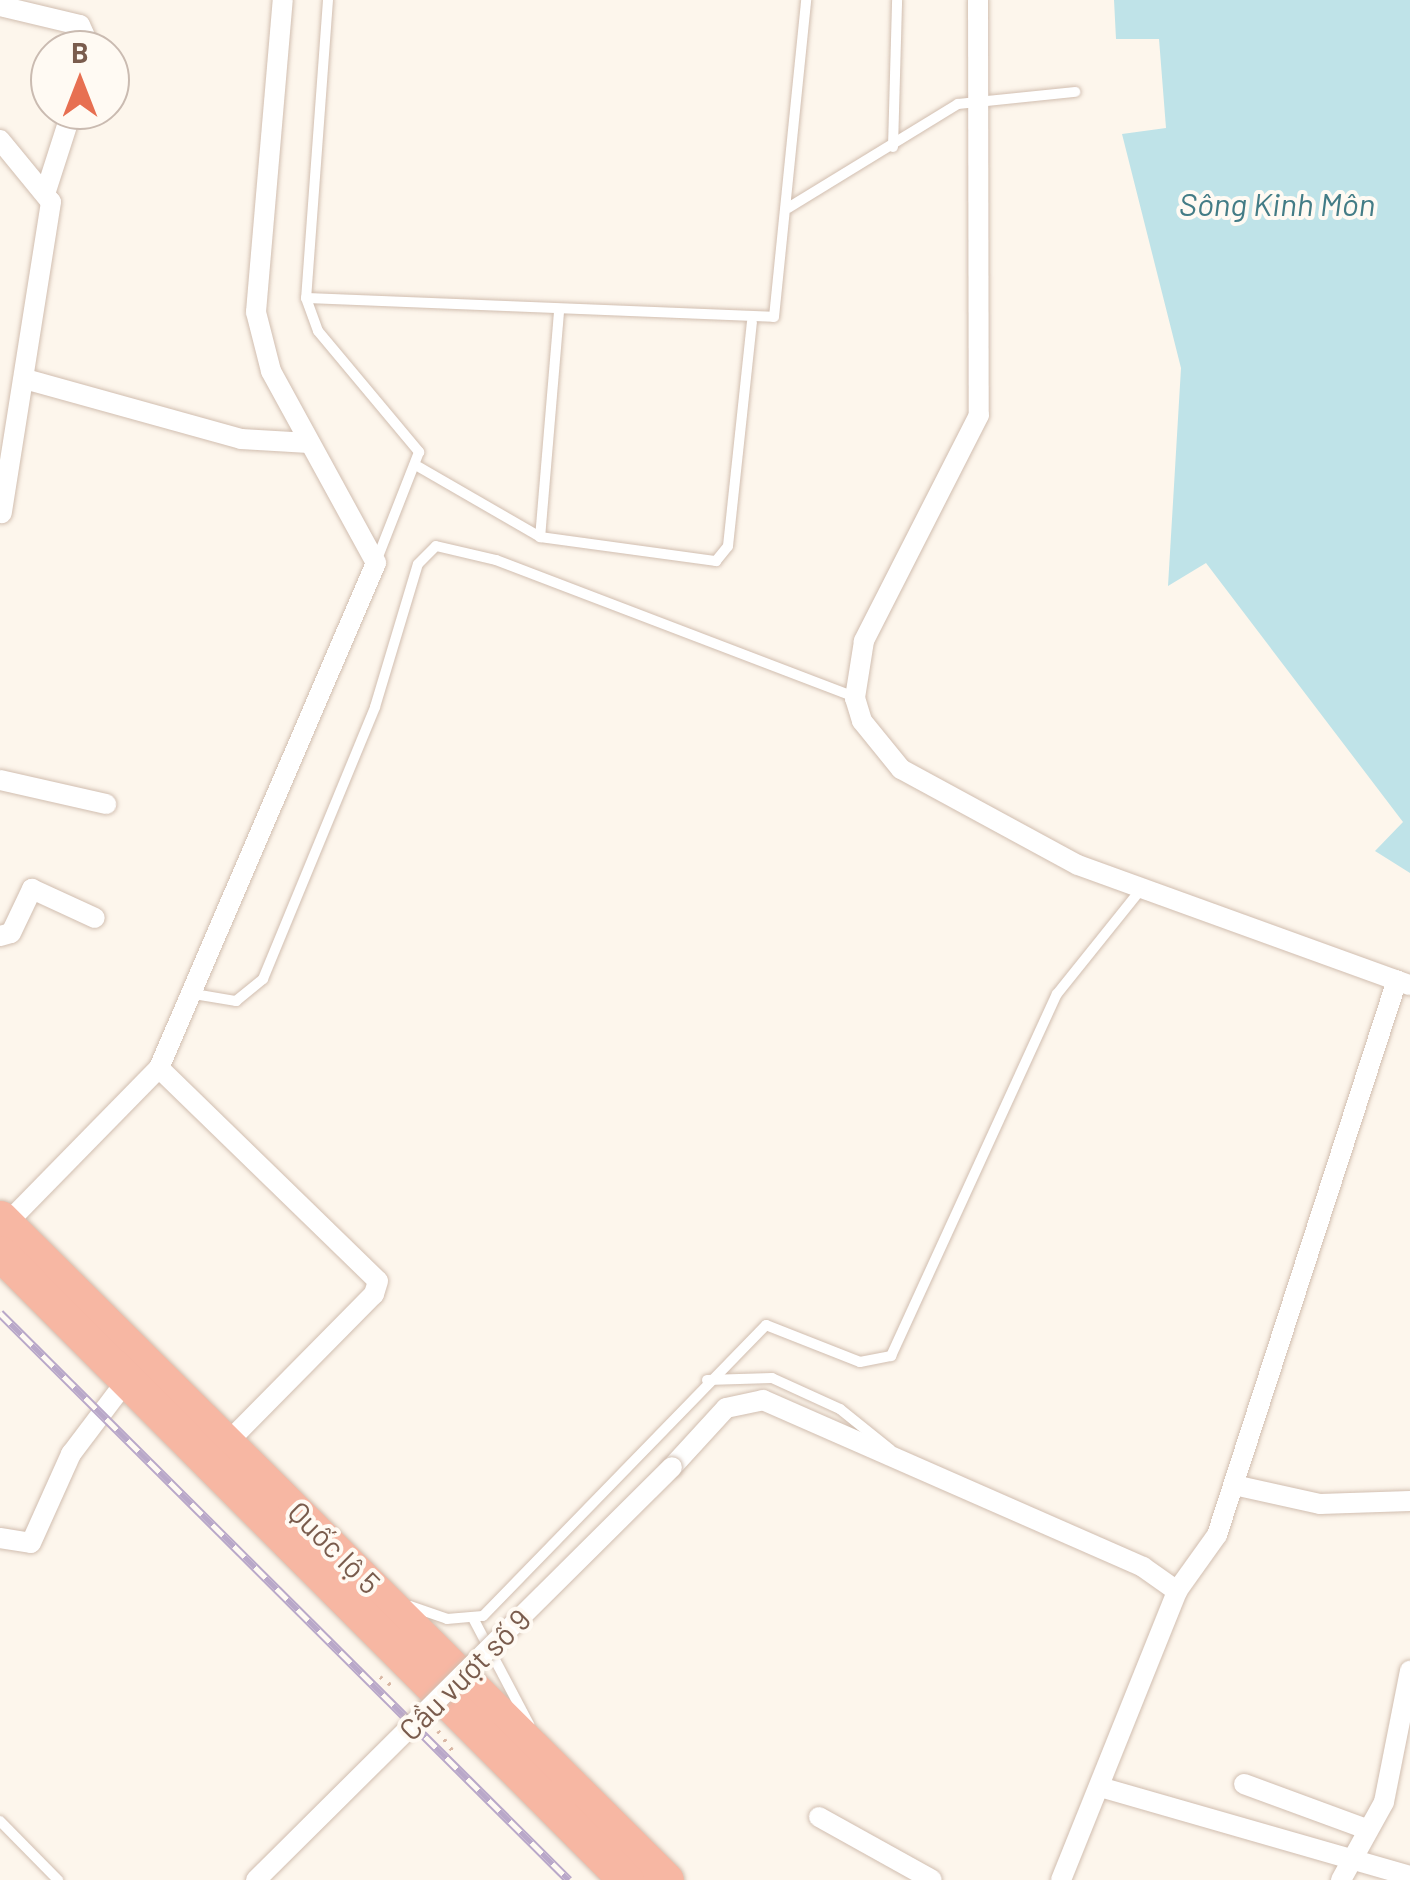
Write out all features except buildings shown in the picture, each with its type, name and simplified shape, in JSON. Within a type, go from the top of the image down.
[{"type":"highway","name":"Quốc lộ 5","points":[[2,1244],[127,1380],[626,1880]]},
{"type":"highway","name":"Quốc lộ 5","points":[[2,1244],[228,1442],[375,1584],[666,1880]]},
{"type":"street","points":[[2,1244],[160,1068],[376,564],[270,372],[256,312],[283,0]]},
{"type":"street","points":[[978,0],[979,415],[864,641],[855,698],[876,745],[902,769],[1141,890],[1404,982],[1234,1485],[1198,1574],[1177,1591],[1062,1880]]},
{"type":"street","points":[[0,6],[80,25],[82,30]]},
{"type":"street","points":[[1,518],[51,223],[46,191],[66,130]]},
{"type":"street","points":[[0,140],[46,191]]},
{"type":"street","points":[[25,379],[241,439],[310,443]]},
{"type":"street","points":[[0,780],[106,804]]},
{"type":"street","points":[[0,936],[11,933],[32,889],[95,918]]},
{"type":"street","points":[[160,1068],[378,1281],[374,1294],[228,1442]]},
{"type":"street","points":[[0,1538],[31,1543],[71,1454],[127,1380]]},
{"type":"street","name":"Cầu vượt số 9","points":[[256,1880],[739,1401],[789,1407],[894,1454]]},
{"type":"street","points":[[894,1454],[1143,1567],[1177,1591]]},
{"type":"street","points":[[1234,1485],[1320,1504],[1410,1501]]},
{"type":"street","points":[[1340,1880],[1350,1853],[1384,1802],[1407,1705],[1410,1670]]},
{"type":"street","points":[[1244,1784],[1366,1829]]},
{"type":"street","points":[[1100,1786],[1350,1853],[1410,1876]]},
{"type":"street","points":[[819,1817],[932,1880]]},
{"type":"lane","points":[[328,0],[306,298],[318,331],[412,438],[419,468],[376,564]]},
{"type":"lane","points":[[306,298],[752,322],[778,307],[806,0]]},
{"type":"lane","points":[[894,147],[897,0]]},
{"type":"lane","points":[[788,208],[976,101],[1076,92]]},
{"type":"lane","points":[[540,536],[559,312]]},
{"type":"lane","points":[[419,468],[540,536],[724,557],[752,322]]},
{"type":"lane","points":[[194,994],[236,1001],[262,979],[375,707],[418,564],[436,546],[496,560],[855,698]]},
{"type":"lane","points":[[474,1618],[706,1380],[766,1324],[860,1362],[891,1356],[1057,994],[1141,890]]},
{"type":"lane","points":[[706,1380],[772,1378],[840,1409],[894,1454]]},
{"type":"lane","points":[[375,1584],[420,1612],[474,1618]]},
{"type":"lane","points":[[474,1618],[556,1772]]},
{"type":"lane","points":[[0,1821],[58,1880]]},
{"type":"water","name":"Sông Kinh Môn","points":[[1114,0],[1410,0],[1410,873],[1375,851],[1403,822],[1206,563],[1168,586],[1181,368],[1122,134],[1166,128],[1159,39],[1116,39]]},
{"type":"railway","points":[[0,1313],[569,1880]]}]
